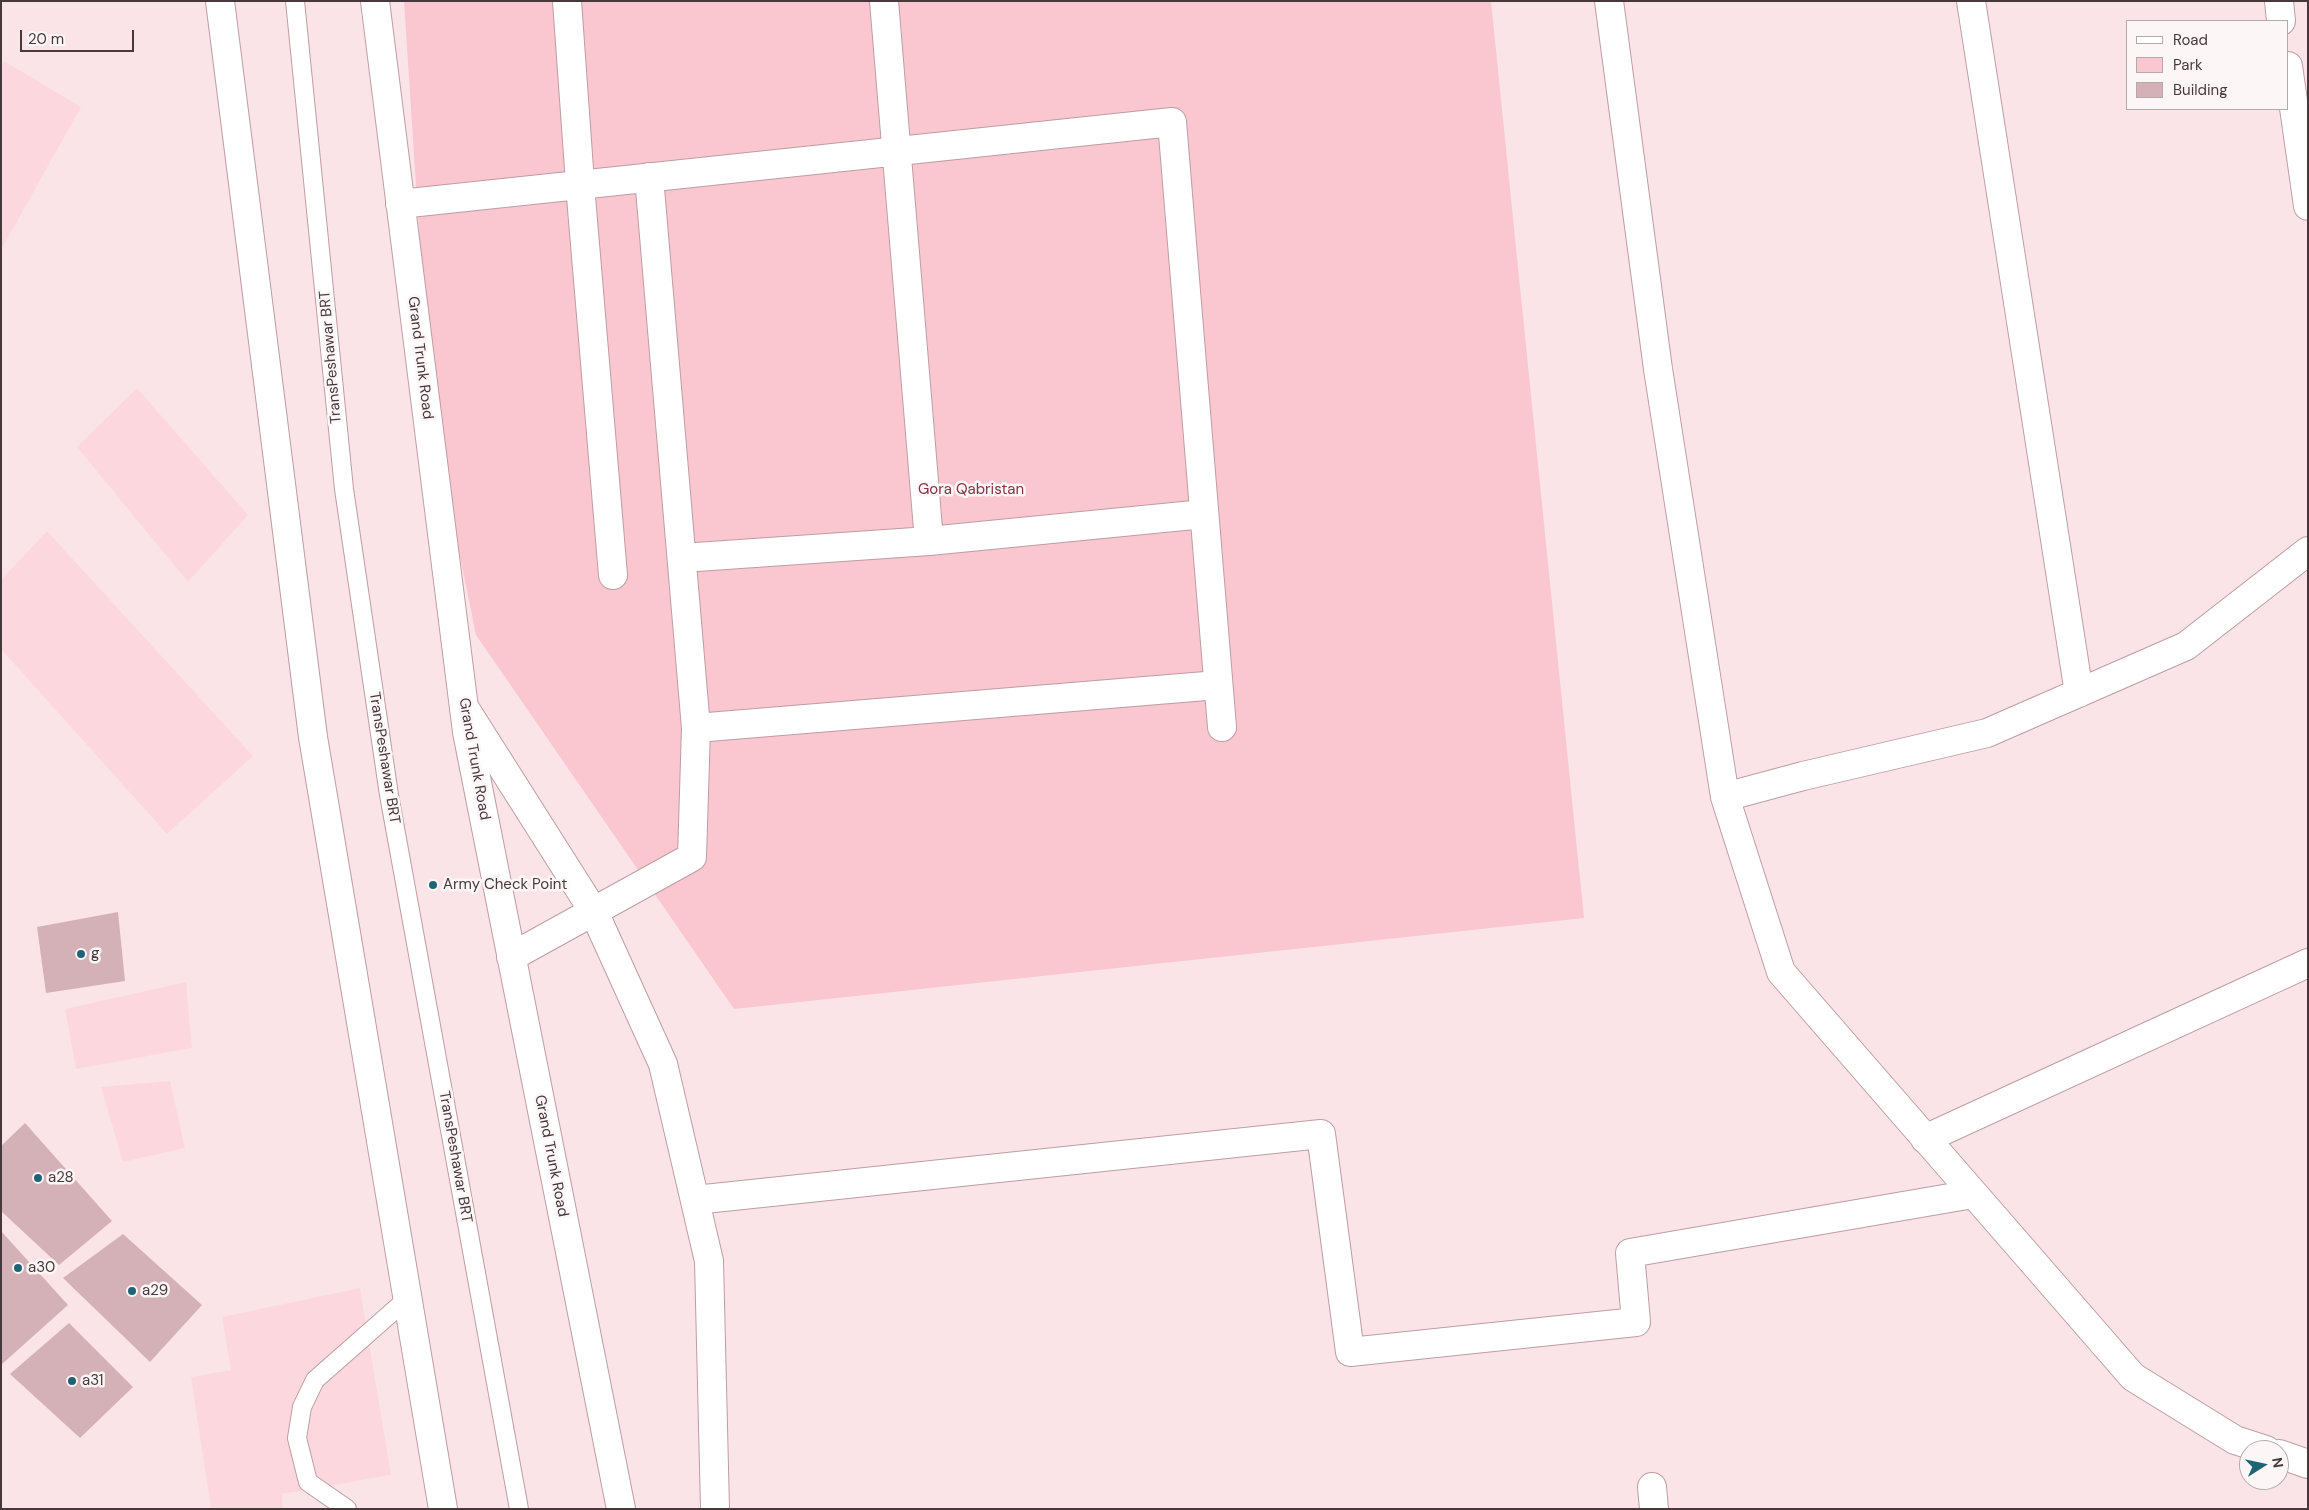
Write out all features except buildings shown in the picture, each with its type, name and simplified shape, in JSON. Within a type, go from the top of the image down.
[{"type":"main road","points":[[220,1],[313,736],[443,1509]]},
{"type":"main road","name":"Grand Trunk Road","points":[[375,1],[467,732],[621,1509]]},
{"type":"main road","points":[[567,1],[580,184],[613,575]]},
{"type":"main road","points":[[884,1],[929,541]]},
{"type":"main road","points":[[1609,1],[1658,368],[1725,797],[1782,972],[2133,1377],[2239,1441]]},
{"type":"main road","points":[[1971,1],[2079,693]]},
{"type":"main road","points":[[2279,1],[2282,20]]},
{"type":"main road","points":[[2289,73],[2308,206]]},
{"type":"main road","points":[[400,204],[1172,122],[1222,727]]},
{"type":"main road","points":[[511,957],[692,857],[696,728],[649,177]]},
{"type":"main road","points":[[682,558],[929,541],[1204,514]]},
{"type":"main road","points":[[1725,797],[1803,776],[1987,733],[2186,646],[2308,551]]},
{"type":"main road","points":[[696,728],[1218,685]]},
{"type":"main road","points":[[464,707],[594,912],[663,1064],[709,1261],[715,1509]]},
{"type":"main road","points":[[1925,1138],[2308,963]]},
{"type":"main road","points":[[695,1200],[1321,1134],[1350,1352],[1636,1322],[1630,1253],[1973,1194]]},
{"type":"main road","points":[[2289,1457],[2308,1464]]},
{"type":"lane","name":"TransPeshawar BRT","points":[[295,1],[344,489],[389,796],[519,1509]]},
{"type":"lane","points":[[347,1509],[308,1482],[297,1438],[302,1407],[315,1380],[407,1299]]},
{"type":"shaded area","points":[[4,61],[81,107],[1,250],[1,66]]},
{"type":"shaded area","points":[[137,388],[248,515],[188,582],[77,447]]},
{"type":"shaded area","points":[[47,531],[253,756],[167,834],[1,649],[1,580]]},
{"type":"shaded area","points":[[186,982],[192,1048],[76,1069],[65,1009]]},
{"type":"shaded area","points":[[170,1081],[185,1148],[123,1162],[101,1087]]},
{"type":"shaded area","points":[[360,1288],[391,1475],[282,1494],[283,1509],[211,1509],[191,1377],[231,1370],[222,1317]]},
{"type":"green space","name":"Gora Qabristan","points":[[404,1],[1491,1],[1584,918],[734,1009],[476,635],[431,414]]},
{"type":"place","name":"Army Check Point","points":[[433,885]]},
{"type":"place","name":"g","points":[[81,954]]},
{"type":"place","name":"a28","points":[[38,1178]]},
{"type":"place","name":"a30","points":[[18,1268]]},
{"type":"place","name":"a29","points":[[132,1291]]},
{"type":"place","name":"a31","points":[[72,1381]]}]
